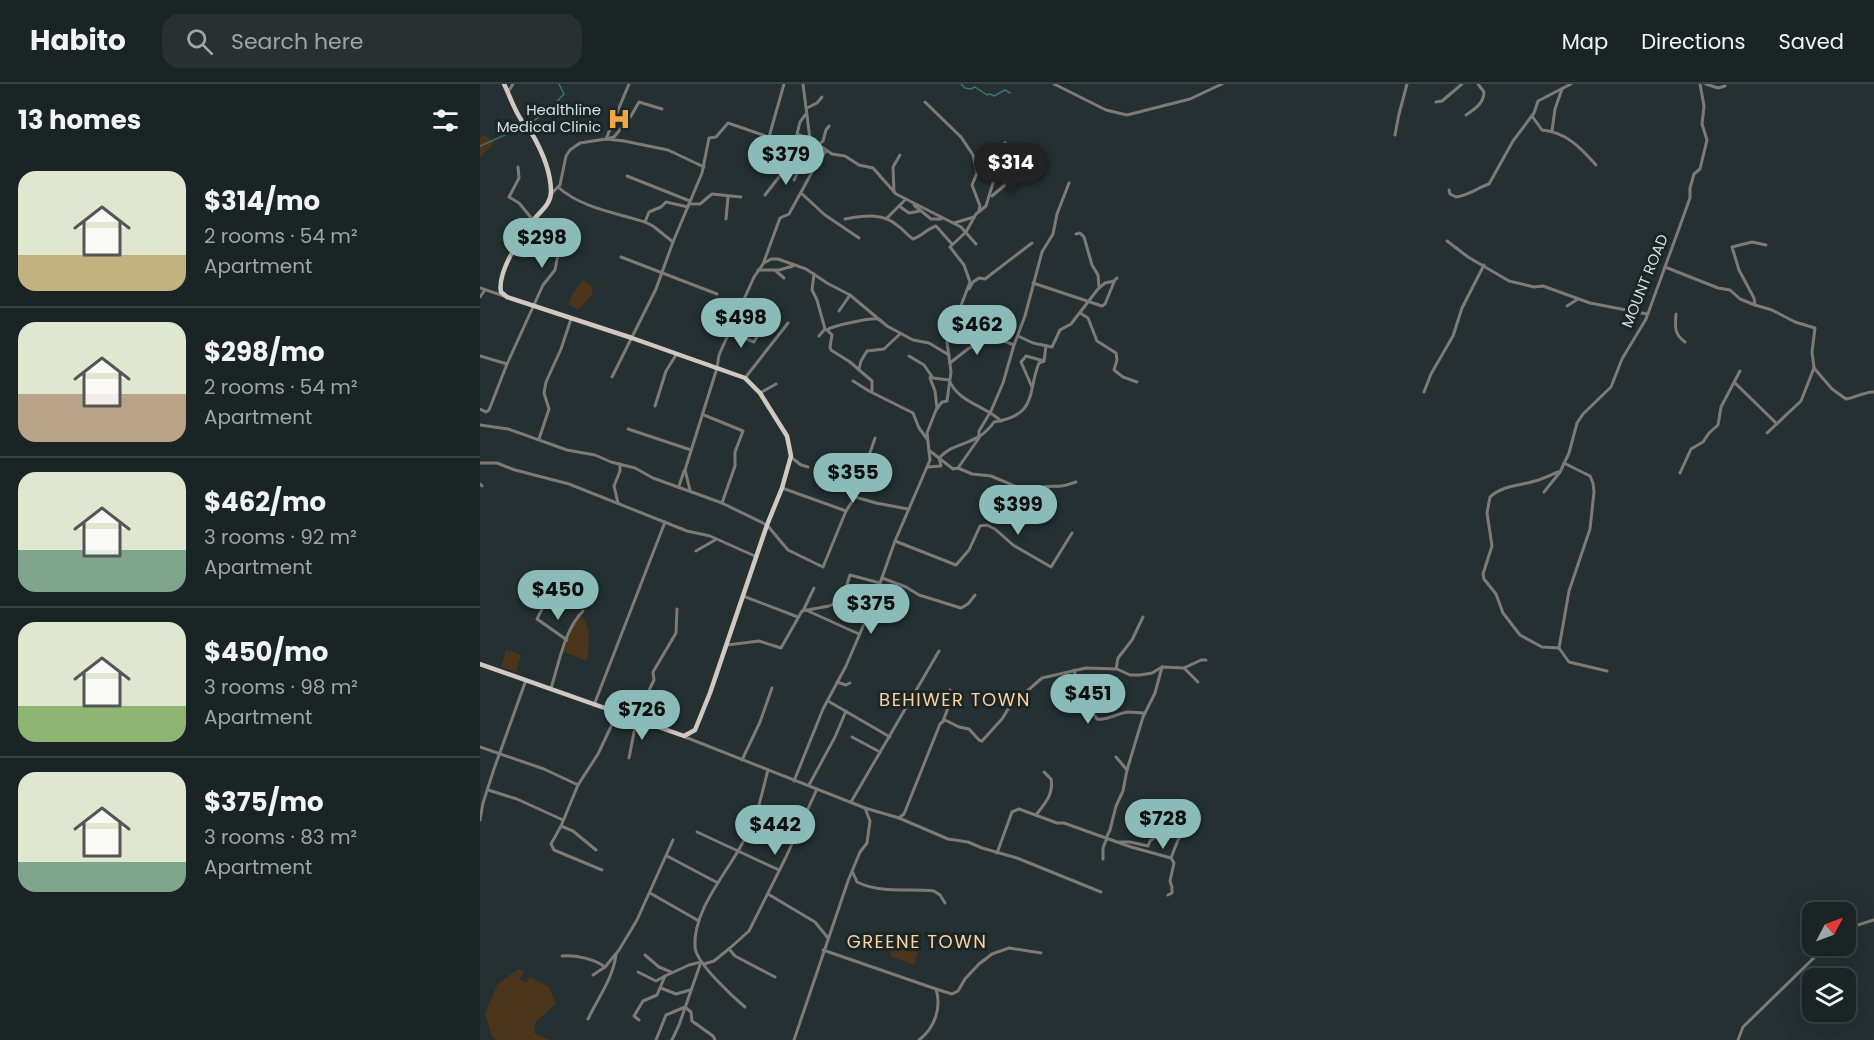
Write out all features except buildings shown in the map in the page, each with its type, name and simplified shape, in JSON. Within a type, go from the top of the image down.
[{"type":"main road","points":[[480,664],[684,736],[695,730],[782,488],[791,456],[787,436],[760,393],[745,378],[532,306],[507,297],[501,292],[500,279],[518,242],[533,220],[549,203],[551,194],[550,175],[530,130],[522,121],[504,84]]},
{"type":"street","points":[[508,92],[513,84]]},
{"type":"street","points":[[606,139],[628,84]]},
{"type":"street","points":[[769,137],[784,84]]},
{"type":"street","points":[[803,84],[810,139]]},
{"type":"street","points":[[1054,84],[1106,111],[1127,115],[1190,99],[1222,84]]},
{"type":"street","points":[[1395,135],[1407,84]]},
{"type":"street","points":[[1436,102],[1442,101],[1462,84]]},
{"type":"street","points":[[1466,115],[1476,109],[1483,98],[1484,92],[1478,84]]},
{"type":"street","points":[[1449,190],[1450,194],[1456,197],[1489,184],[1513,141],[1532,116],[1538,101],[1571,84]]},
{"type":"street","name":"MOUNT ROAD","points":[[1544,492],[1560,471],[1569,453],[1577,423],[1583,414],[1611,387],[1622,359],[1646,319],[1685,212],[1694,174],[1700,170],[1707,140],[1702,124],[1704,106],[1700,84]]},
{"type":"street","points":[[1706,84],[1718,88],[1725,86]]},
{"type":"street","points":[[1552,131],[1555,109],[1562,88]]},
{"type":"street","points":[[807,108],[817,103],[822,97]]},
{"type":"street","points":[[606,139],[617,133],[639,102],[662,109]]},
{"type":"street","points":[[925,102],[961,137],[973,155],[977,173],[972,185],[980,206],[979,212]]},
{"type":"street","points":[[800,151],[797,134],[800,122],[806,114]]},
{"type":"street","points":[[1532,116],[1542,130],[1552,131],[1579,146],[1596,165]]},
{"type":"street","points":[[612,377],[653,296],[704,167],[709,138],[716,137],[728,123],[769,137],[806,155]]},
{"type":"street","points":[[794,180],[806,155],[823,141],[829,126]]},
{"type":"street","points":[[797,134],[810,139],[826,152],[849,158],[859,165],[870,166],[894,192],[941,219],[954,223],[976,244]]},
{"type":"street","points":[[551,194],[563,177],[566,156],[580,142],[606,139],[624,141],[668,150],[704,167]]},
{"type":"street","points":[[937,408],[947,401],[951,372],[946,342],[970,282],[964,266],[950,248],[966,232],[974,217],[986,207],[1005,143]]},
{"type":"street","points":[[679,486],[704,414],[717,368],[718,355],[763,264],[780,218],[789,214],[817,163],[826,152]]},
{"type":"street","points":[[894,192],[893,167],[900,155]]},
{"type":"street","points":[[765,195],[786,168],[799,158],[803,160]]},
{"type":"street","points":[[518,167],[519,178],[509,197],[519,204],[533,220]]},
{"type":"street","points":[[990,198],[1005,185],[1010,174]]},
{"type":"street","points":[[627,176],[689,204]]},
{"type":"street","points":[[958,468],[978,438],[979,431],[992,411],[1003,383],[1025,316],[1042,252],[1053,234],[1069,183]]},
{"type":"street","points":[[558,187],[581,202],[645,222],[673,242]]},
{"type":"street","points":[[801,193],[825,215],[859,238]]},
{"type":"street","points":[[645,222],[649,212],[666,202],[700,204],[712,194],[741,197]]},
{"type":"street","points":[[726,219],[728,197]]},
{"type":"street","points":[[886,219],[906,199]]},
{"type":"street","points":[[911,202],[931,219],[941,219]]},
{"type":"street","points":[[898,206],[909,213],[920,211]]},
{"type":"street","points":[[845,219],[865,216],[886,219],[899,226],[913,239],[922,236],[928,229],[936,226],[952,244]]},
{"type":"street","points":[[954,223],[974,217]]},
{"type":"street","points":[[1076,234],[1080,233],[1084,237],[1089,258],[1100,280],[1098,289]]},
{"type":"street","points":[[480,410],[486,412],[489,410],[532,306],[543,285],[555,270],[562,234]]},
{"type":"street","points":[[1447,241],[1509,281],[1534,287],[1543,286],[1579,299],[1647,314]]},
{"type":"street","points":[[1755,305],[1754,298],[1738,270],[1732,247],[1752,242],[1766,245]]},
{"type":"street","points":[[966,293],[973,282],[979,278],[985,279],[1032,243]]},
{"type":"street","points":[[621,257],[717,294]]},
{"type":"street","points":[[763,264],[771,259],[778,259],[806,269],[850,295],[887,326],[913,340],[929,343],[949,355]]},
{"type":"street","points":[[1424,392],[1431,374],[1453,336],[1462,308],[1484,265]]},
{"type":"street","points":[[759,270],[767,271],[793,266]]},
{"type":"street","points":[[1665,267],[1718,288],[1730,290],[1755,305],[1815,328],[1812,352],[1814,368],[1802,401],[1767,433]]},
{"type":"street","points":[[775,270],[784,278]]},
{"type":"street","points":[[814,274],[812,290],[826,331],[832,335],[832,338]]},
{"type":"street","points":[[813,283],[822,280]]},
{"type":"street","points":[[1018,336],[1052,347],[1060,330],[1071,324],[1087,301],[1098,289],[1105,283],[1116,280],[1105,304],[1098,306],[1087,301],[1033,284]]},
{"type":"street","points":[[480,288],[507,297]]},
{"type":"street","points":[[480,297],[485,290]]},
{"type":"street","points":[[839,311],[850,295]]},
{"type":"street","points":[[1567,306],[1579,299]]},
{"type":"street","points":[[729,332],[754,342],[771,311]]},
{"type":"street","points":[[959,313],[984,333],[1014,345]]},
{"type":"street","points":[[1080,313],[1088,318],[1097,341],[1116,353],[1117,360],[1114,370],[1123,377],[1137,382]]},
{"type":"street","points":[[1676,314],[1675,331],[1678,337],[1685,342]]},
{"type":"street","points":[[819,336],[836,326],[870,318],[880,319]]},
{"type":"street","points":[[538,439],[549,410],[544,389],[571,319]]},
{"type":"street","points":[[745,378],[788,323]]},
{"type":"street","points":[[836,326],[831,350],[850,362],[872,381],[872,392]]},
{"type":"street","points":[[859,370],[859,365],[867,351],[884,349],[900,333]]},
{"type":"street","points":[[949,364],[969,348],[982,344],[990,335]]},
{"type":"street","points":[[1044,361],[1046,346]]},
{"type":"street","points":[[655,405],[666,371],[676,355]]},
{"type":"street","points":[[480,356],[507,364]]},
{"type":"street","points":[[794,781],[860,634],[895,541],[930,459],[927,433],[937,408],[935,391],[931,376],[924,365],[909,356]]},
{"type":"street","points":[[1034,389],[1021,362],[1026,356],[1044,361]]},
{"type":"street","points":[[939,458],[946,450],[978,438],[987,432],[994,422],[1010,419],[1030,402],[1034,389],[1034,376],[1039,363],[1044,361]]},
{"type":"street","points":[[1814,368],[1832,389],[1846,399],[1874,392]]},
{"type":"street","points":[[1680,473],[1691,449],[1703,442],[1718,425],[1721,407],[1740,371]]},
{"type":"street","points":[[931,376],[949,380]]},
{"type":"street","points":[[949,380],[952,388],[961,397],[992,411],[1001,421]]},
{"type":"street","points":[[853,381],[913,413],[919,428],[927,439]]},
{"type":"street","points":[[1735,383],[1777,424]]},
{"type":"street","points":[[760,393],[776,384]]},
{"type":"street","points":[[704,414],[743,431],[735,452],[735,466],[722,503]]},
{"type":"street","points":[[480,425],[508,429],[567,450],[595,455],[635,468],[653,478],[722,503],[767,525],[788,550],[823,567],[846,511],[855,496],[875,438]]},
{"type":"street","points":[[628,429],[691,450]]},
{"type":"street","points":[[928,450],[953,469],[958,468],[972,474],[991,476],[1034,494],[1042,487],[1062,486],[1076,482]]},
{"type":"street","points":[[791,456],[798,464],[808,467]]},
{"type":"street","points":[[928,466],[941,466],[939,458]]},
{"type":"street","points":[[480,463],[497,463],[569,484],[757,557]]},
{"type":"street","points":[[1564,463],[1590,476],[1594,492],[1590,529],[1569,591],[1559,648],[1569,662],[1607,671]]},
{"type":"street","points":[[618,504],[614,486],[620,465]]},
{"type":"street","points":[[685,470],[691,491]]},
{"type":"street","points":[[1559,648],[1542,647],[1520,635],[1503,613],[1496,594],[1483,574],[1492,546],[1487,513],[1490,497],[1498,490],[1534,482],[1560,471]]},
{"type":"street","points":[[782,488],[846,511]]},
{"type":"street","points":[[855,496],[908,509]]},
{"type":"street","points":[[594,705],[665,522]]},
{"type":"street","points":[[895,541],[956,565],[969,550],[980,526],[987,525],[1013,545],[1050,567],[1071,533]]},
{"type":"street","points":[[696,551],[716,540]]},
{"type":"street","points":[[804,611],[829,606],[842,600],[851,574],[880,583]]},
{"type":"street","points":[[882,578],[906,587],[919,595],[961,608],[965,607],[975,595]]},
{"type":"street","points":[[725,645],[759,641],[781,648],[798,617],[804,611],[814,588]]},
{"type":"street","points":[[743,596],[798,617]]},
{"type":"street","points":[[545,603],[537,619],[567,640]]},
{"type":"street","points":[[629,758],[637,720],[654,680],[653,672],[676,633],[677,609]]},
{"type":"street","points":[[551,688],[574,622],[583,611]]},
{"type":"street","points":[[804,611],[860,634]]},
{"type":"street","points":[[1116,669],[1118,658],[1132,640],[1143,617]]},
{"type":"street","points":[[851,802],[939,651]]},
{"type":"street","points":[[942,722],[945,720],[969,729],[982,741],[1002,719],[1010,706],[1042,678],[1086,668],[1116,669],[1130,675],[1140,675],[1152,673],[1162,667],[1184,668],[1206,660]]},
{"type":"street","points":[[1103,859],[1103,848],[1123,791],[1144,713],[1155,693],[1162,667]]},
{"type":"street","points":[[1184,668],[1198,682]]},
{"type":"street","points":[[1074,670],[1078,689],[1097,719],[1103,720],[1128,712],[1144,713]]},
{"type":"street","points":[[480,820],[526,680]]},
{"type":"street","points":[[837,682],[846,685],[850,683]]},
{"type":"street","points":[[742,760],[760,722],[772,688]]},
{"type":"street","points":[[899,818],[904,814],[935,734],[948,708],[950,690]]},
{"type":"street","points":[[828,701],[890,737]]},
{"type":"street","points":[[809,785],[838,732],[846,711]]},
{"type":"street","points":[[602,870],[551,847],[578,784],[598,754],[617,714]]},
{"type":"street","points":[[684,736],[865,808],[899,818],[948,839],[968,842],[1017,858],[1101,892]]},
{"type":"street","points":[[852,737],[880,752]]},
{"type":"street","points":[[480,747],[578,784]]},
{"type":"street","points":[[1116,757],[1127,770]]},
{"type":"street","points":[[745,1007],[727,991],[703,963],[695,948],[699,921],[755,821],[768,770]]},
{"type":"street","points":[[1036,815],[1048,800],[1053,788],[1052,779],[1044,772]]},
{"type":"street","points":[[638,972],[656,981],[672,972],[714,961],[749,931],[817,789]]},
{"type":"street","points":[[488,790],[517,799],[563,820]]},
{"type":"street","points":[[794,1040],[852,871],[860,852],[867,843],[870,821],[865,808]]},
{"type":"street","points":[[997,853],[1012,812],[1019,809],[1057,824],[1064,823],[1171,858],[1174,863],[1170,880],[1172,893],[1168,895]]},
{"type":"street","points":[[1171,858],[1189,821]]},
{"type":"street","points":[[1117,842],[1148,846],[1150,841],[1174,824]]},
{"type":"street","points":[[561,826],[573,831],[596,850]]},
{"type":"street","points":[[698,832],[779,870]]},
{"type":"street","points":[[593,975],[606,968],[616,955],[650,893],[674,840]]},
{"type":"street","points":[[667,856],[719,883]]},
{"type":"street","points":[[852,871],[857,882],[863,885],[887,890],[934,891],[945,903]]},
{"type":"street","points":[[650,893],[699,921]]},
{"type":"street","points":[[768,894],[815,922],[828,938]]},
{"type":"street","points":[[1856,926],[1874,920]]},
{"type":"street","points":[[824,950],[952,994],[958,991],[965,979],[992,954],[1009,948],[1041,953]]},
{"type":"street","points":[[729,949],[735,956],[775,977]]},
{"type":"street","points":[[588,1018],[608,983],[616,955]]},
{"type":"street","points":[[645,955],[659,967],[672,972]]},
{"type":"street","points":[[562,956],[596,961],[606,968]]},
{"type":"street","points":[[1738,1040],[1743,1027],[1816,956]]},
{"type":"street","points":[[672,1040],[680,1025],[690,990],[703,963]]},
{"type":"street","points":[[639,1020],[634,1016],[643,1001],[657,995],[665,976]]},
{"type":"street","points":[[661,988],[676,994],[690,990]]},
{"type":"street","points":[[919,1040],[926,1035],[935,1019],[938,995],[936,989]]},
{"type":"street","points":[[656,1040],[666,1015],[685,1007]]},
{"type":"street","points":[[685,1007],[691,1012],[692,1021],[716,1040]]},
{"type":"street","points":[[926,1035],[926,1040]]},
{"type":"shaded area","points":[[484,135],[495,142],[480,157],[480,138]]},
{"type":"shaded area","points":[[583,280],[593,287],[592,294],[578,310],[568,304]]},
{"type":"shaded area","points":[[578,613],[588,629],[587,661],[562,651]]},
{"type":"shaded area","points":[[506,649],[521,655],[516,672],[501,667]]},
{"type":"shaded area","points":[[909,931],[921,944],[914,965],[890,956],[895,940],[904,943]]},
{"type":"shaded area","points":[[518,969],[524,971],[520,979],[526,983],[530,977],[549,987],[556,1003],[536,1022],[534,1033],[550,1040],[496,1040],[492,1036],[485,1014],[497,985]]},
{"type":"waterway","points":[[527,125],[547,112],[564,94],[559,84]]},
{"type":"waterway","points":[[961,84],[965,88],[975,87],[987,95],[994,96],[1005,90],[1010,93]]},
{"type":"waterway","points":[[480,146],[523,127]]},
{"type":"place","name":"Healthline Medical Clinic","points":[[619,119]]},
{"type":"district","name":"BEHIWER TOWN","points":[[955,700]]},
{"type":"district","name":"GREENE TOWN","points":[[917,942]]}]
